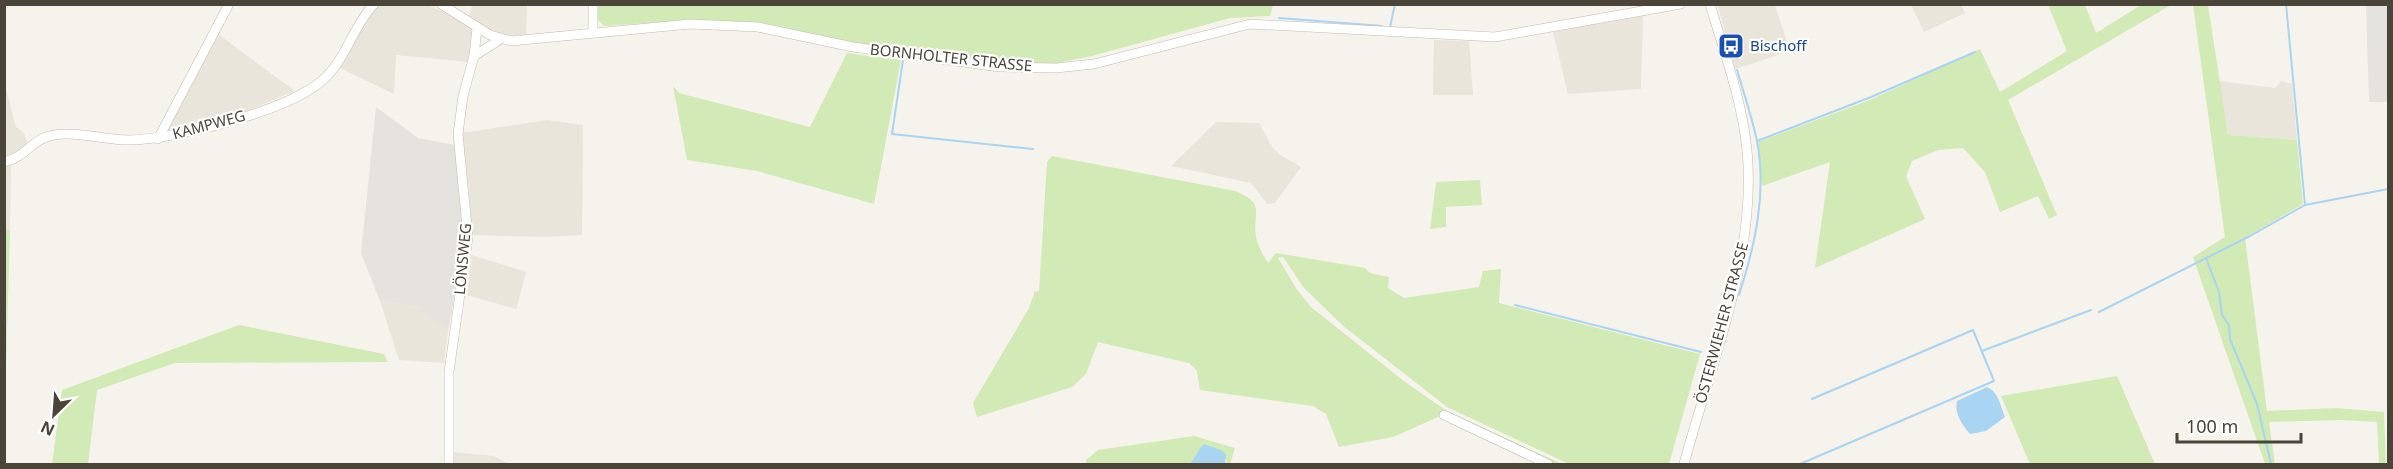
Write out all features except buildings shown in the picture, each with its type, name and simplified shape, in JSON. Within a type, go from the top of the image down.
[{"type":"street","points":[[158,139],[229,4]]},
{"type":"street","name":"KAMPWEG","points":[[4,162],[18,158],[39,138],[65,134],[126,140],[158,139],[202,130],[244,117],[311,88],[331,70],[374,4]]},
{"type":"street","name":"BORNHOLTER STRASSE","points":[[441,4],[455,11],[477,28],[511,41],[690,24],[758,27],[853,47],[1000,67],[1056,68],[1094,64],[1250,24],[1495,37],[1681,4]]},
{"type":"street","points":[[593,4],[593,32]]},
{"type":"street","name":"ÖSTERWIEHER STRASSE","points":[[1684,465],[1737,277],[1748,212],[1744,131],[1710,4]]},
{"type":"street","name":"LÖNSWEG","points":[[449,465],[449,372],[468,237],[458,134],[463,96],[474,56],[477,28]]},
{"type":"street","points":[[474,56],[501,39]]},
{"type":"street","points":[[1444,415],[1548,465]]},
{"type":"shaded area","points":[[1721,4],[1775,5],[1790,51],[1735,69],[1718,7]]},
{"type":"shaded area","points":[[378,5],[427,5],[452,15],[473,30],[469,62],[396,55],[394,94],[338,67]]},
{"type":"shaded area","points":[[472,5],[527,5],[526,36],[512,36],[491,31],[469,17]]},
{"type":"shaded area","points":[[1911,5],[1961,5],[1965,13],[1924,32]]},
{"type":"shaded area","points":[[2366,5],[2388,5],[2388,102],[2369,102]]},
{"type":"shaded area","points":[[2367,5],[2388,5],[2388,47],[2368,47]]},
{"type":"shaded area","points":[[1643,16],[1641,89],[1568,94],[1553,32]]},
{"type":"shaded area","points":[[218,34],[295,91],[199,128],[168,134],[165,128]]},
{"type":"shaded area","points":[[1434,40],[1469,41],[1473,95],[1433,95]]},
{"type":"shaded area","points":[[4,81],[16,127],[24,133],[28,145],[18,155],[4,159]]},
{"type":"shaded area","points":[[2219,81],[2275,88],[2281,81],[2292,84],[2297,140],[2228,135]]},
{"type":"shaded area","points":[[376,107],[418,138],[455,145],[463,210],[460,264],[448,332],[420,307],[380,301],[361,253]]},
{"type":"shaded area","points":[[547,120],[583,125],[582,235],[543,237],[470,235],[469,189],[462,133]]},
{"type":"shaded area","points":[[1216,122],[1259,123],[1272,147],[1280,155],[1301,167],[1275,203],[1267,204],[1251,183],[1171,166]]},
{"type":"shaded area","points":[[11,165],[10,231],[5,231],[5,166]]},
{"type":"shaded area","points":[[472,255],[526,272],[516,309],[466,295]]},
{"type":"shaded area","points":[[380,301],[420,307],[448,332],[444,363],[399,360]]},
{"type":"shaded area","points":[[452,452],[494,456],[509,464],[452,464]]},
{"type":"green space","points":[[598,4],[1273,5],[1270,16],[1230,18],[1092,56],[1057,63],[1021,64],[855,43],[759,22],[689,20],[604,26],[598,20]]},
{"type":"green space","points":[[2048,5],[2085,5],[2096,33],[2141,5],[2171,5],[2008,100],[2057,215],[2049,219],[2038,196],[2000,212],[1985,172],[1963,148],[1938,150],[1912,161],[1906,176],[1925,219],[1815,268],[1830,162],[1762,186],[1758,142],[1872,99],[1980,49],[2000,92],[2067,51]]},
{"type":"green space","points":[[2193,5],[2208,5],[2228,135],[2297,140],[2303,204],[2245,238],[2267,411],[2337,408],[2384,412],[2386,463],[2379,463],[2377,422],[2340,420],[2269,422],[2275,464],[2265,464],[2193,257],[2225,237]]},
{"type":"green space","points":[[847,53],[901,60],[874,204],[757,171],[687,160],[673,86],[679,93],[810,127]]},
{"type":"green space","points":[[1052,156],[1235,191],[1251,200],[1255,205],[1256,237],[1259,248],[1268,263],[1276,253],[1365,268],[1370,273],[1389,277],[1388,288],[1404,298],[1479,287],[1483,271],[1501,269],[1499,303],[1700,354],[1669,464],[1569,464],[1447,407],[1342,325],[1304,288],[1283,257],[1278,258],[1296,288],[1311,307],[1405,382],[1447,411],[1562,464],[1553,464],[1445,414],[1393,437],[1339,447],[1326,414],[1313,406],[1200,390],[1197,371],[1189,363],[1098,342],[1086,374],[1072,387],[977,417],[973,403],[1029,308],[1035,291],[1039,292],[1047,162]]},
{"type":"green space","points":[[1480,180],[1482,205],[1446,207],[1446,227],[1430,229],[1436,182]]},
{"type":"green space","points":[[4,231],[10,231],[5,404]]},
{"type":"green space","points":[[239,325],[384,354],[388,362],[175,363],[97,390],[88,464],[52,464],[62,390]]},
{"type":"green space","points":[[2117,376],[2155,464],[2030,464],[2001,396]]},
{"type":"green space","points":[[1194,436],[1235,448],[1230,464],[1225,464],[1227,460],[1203,444],[1190,464],[1086,464],[1086,460],[1098,450]]},
{"type":"water","points":[[1987,387],[1996,396],[2005,417],[1986,431],[1970,434],[1958,415],[1957,401]]},
{"type":"water","points":[[1203,444],[1221,450],[1226,455],[1225,464],[1190,464]]},
{"type":"waterway","points":[[1390,27],[1395,4]]},
{"type":"waterway","points":[[2286,4],[2305,205]]},
{"type":"waterway","points":[[1279,18],[1382,26]]},
{"type":"waterway","points":[[1757,141],[1871,97],[1975,52]]},
{"type":"waterway","points":[[903,60],[892,134],[1033,149]]},
{"type":"waterway","points":[[1737,70],[1757,141],[1761,180],[1758,219],[1739,295]]},
{"type":"waterway","points":[[2099,312],[2250,236],[2305,205],[2388,189]]},
{"type":"waterway","points":[[2206,258],[2219,292],[2222,315],[2229,325],[2230,339],[2257,404],[2271,464]]},
{"type":"waterway","points":[[1515,305],[1701,352]]},
{"type":"waterway","points":[[1982,351],[2091,310]]},
{"type":"waterway","points":[[1800,464],[1994,381],[1973,330],[1812,399]]},
{"type":"place","name":"Bischoff","points":[[1731,46]]}]
